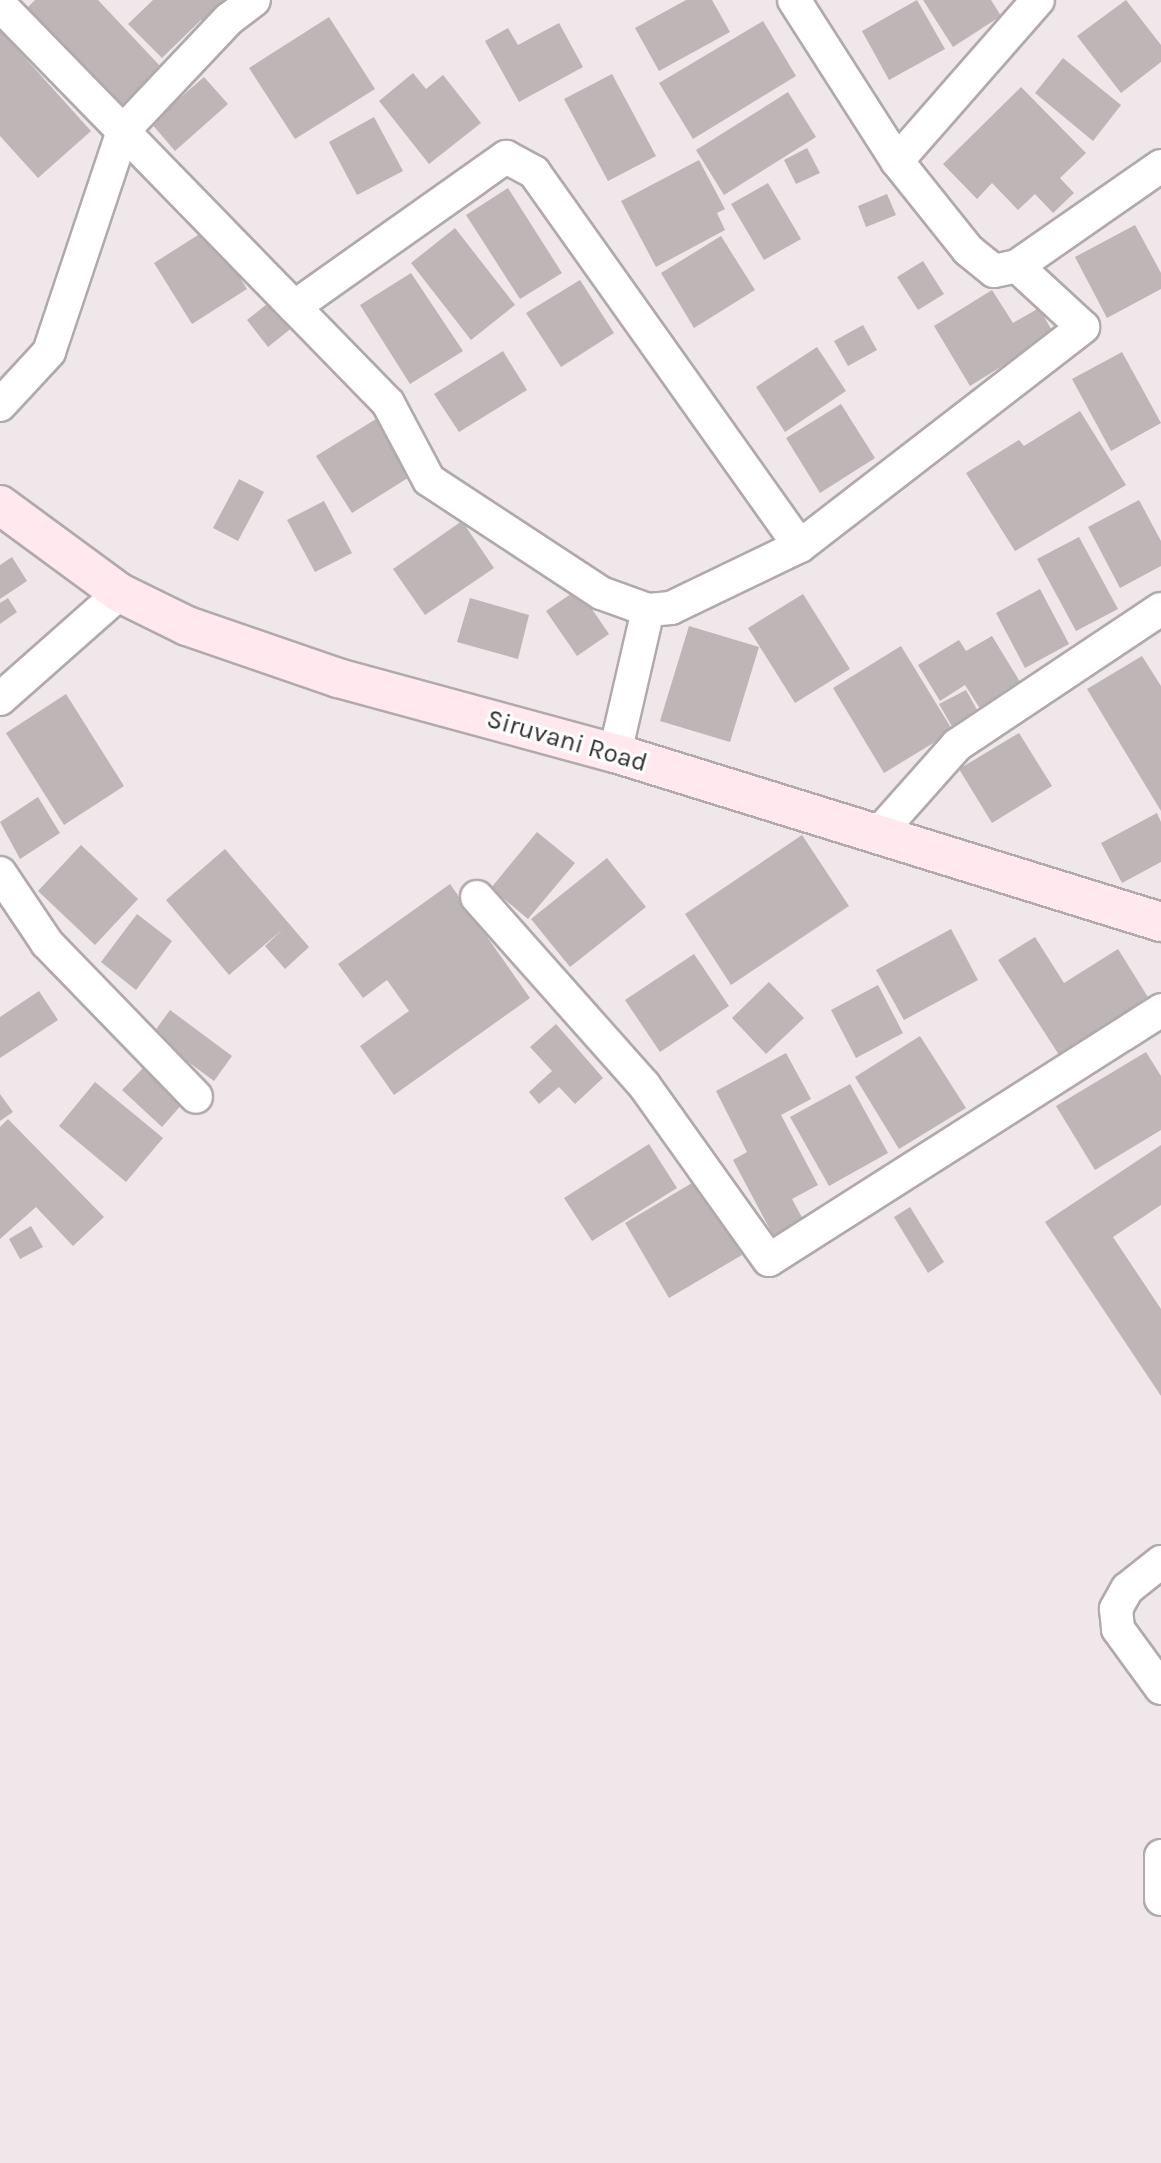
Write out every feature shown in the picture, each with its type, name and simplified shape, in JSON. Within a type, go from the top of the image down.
[{"type":"street","points":[[0,405],[49,352],[123,131],[229,19],[254,0]]},
{"type":"street","points":[[794,0],[897,161],[968,250],[994,271],[1017,266],[1161,166]]},
{"type":"street","points":[[897,161],[1038,0]]},
{"type":"street","points":[[0,5],[388,403],[429,480],[601,593],[648,610],[671,608],[800,546],[1083,327],[1017,266]]},
{"type":"street","points":[[294,307],[506,157],[534,172],[800,546]]},
{"type":"street","name":"Siruvani Road","points":[[0,505],[120,593],[187,626],[338,678],[615,753],[1161,922]]},
{"type":"street","points":[[0,699],[120,593]]},
{"type":"street","points":[[878,834],[957,745],[1161,609]]},
{"type":"street","points":[[615,753],[648,610]]},
{"type":"street","points":[[0,873],[47,943],[196,1097]]},
{"type":"street","points":[[477,897],[645,1085],[769,1260],[1161,1010]]},
{"type":"street","points":[[1161,1562],[1127,1589],[1116,1609],[1118,1629],[1161,1688]]},
{"type":"street","points":[[1161,1856],[1161,1899]]},
{"type":"building","points":[[35,0],[98,0],[161,67],[118,109],[25,10]]},
{"type":"building","points":[[153,0],[239,0],[210,29],[201,20],[162,58],[128,24]]},
{"type":"building","points":[[686,0],[712,0],[730,32],[659,71],[635,28]]},
{"type":"building","points":[[917,0],[945,49],[889,80],[862,31]]},
{"type":"building","points":[[923,0],[991,0],[1001,16],[953,47]]},
{"type":"building","points":[[1126,0],[1161,45],[1161,62],[1121,93],[1077,36]]},
{"type":"building","points":[[329,17],[375,89],[295,139],[249,68]]},
{"type":"building","points":[[763,21],[796,76],[693,139],[659,83]]},
{"type":"building","points":[[559,23],[583,67],[519,102],[485,41],[508,28],[518,45]]},
{"type":"building","points":[[0,30],[91,131],[38,178],[0,136]]},
{"type":"building","points":[[1063,58],[1121,105],[1093,141],[1035,93]]},
{"type":"building","points":[[413,73],[426,89],[443,75],[481,123],[429,164],[379,101]]},
{"type":"building","points":[[612,74],[656,156],[608,181],[564,99]]},
{"type":"building","points":[[204,77],[228,104],[175,151],[151,123]]},
{"type":"building","points":[[1021,87],[1086,153],[1060,178],[1074,193],[1053,213],[1035,194],[1018,210],[992,183],[977,199],[943,164]]},
{"type":"building","points":[[788,92],[816,137],[724,195],[696,150]]},
{"type":"building","points":[[374,117],[403,171],[357,195],[329,142]]},
{"type":"building","points":[[807,148],[820,173],[796,184],[784,160]]},
{"type":"building","points":[[699,160],[725,209],[717,213],[725,230],[656,267],[621,201]]},
{"type":"building","points":[[768,183],[801,239],[764,260],[731,204]]},
{"type":"building","points":[[508,188],[562,273],[520,299],[466,215]]},
{"type":"building","points":[[887,194],[896,215],[866,227],[858,206]]},
{"type":"building","points":[[1135,225],[1161,273],[1161,289],[1107,318],[1075,257]]},
{"type":"building","points":[[209,228],[247,289],[192,324],[154,263]]},
{"type":"building","points":[[455,228],[515,305],[471,340],[411,263]]},
{"type":"building","points":[[721,236],[755,290],[694,328],[661,273]]},
{"type":"building","points":[[923,261],[944,294],[918,310],[897,277]]},
{"type":"building","points":[[411,273],[463,351],[410,384],[360,305]]},
{"type":"building","points":[[580,280],[614,333],[561,367],[526,313]]},
{"type":"building","points":[[992,290],[1013,323],[1039,308],[1054,334],[970,386],[934,326]]},
{"type":"building","points":[[272,300],[293,327],[268,347],[247,320]]},
{"type":"building","points":[[863,325],[877,350],[848,366],[834,341]]},
{"type":"building","points":[[817,347],[846,391],[785,432],[756,387]]},
{"type":"building","points":[[503,351],[527,390],[459,432],[434,394]]},
{"type":"building","points":[[1122,352],[1161,423],[1111,451],[1072,379]]},
{"type":"building","points":[[841,404],[875,458],[820,493],[786,438]]},
{"type":"building","points":[[1080,411],[1126,485],[1015,551],[966,473],[1019,440],[1024,446]]},
{"type":"building","points":[[376,419],[411,476],[352,513],[316,456]]},
{"type":"building","points":[[239,479],[264,492],[238,541],[213,528]]},
{"type":"building","points":[[1139,500],[1161,541],[1161,566],[1120,588],[1088,527]]},
{"type":"building","points":[[324,501],[352,553],[315,572],[287,520]]},
{"type":"building","points":[[462,521],[494,568],[425,615],[393,569]]},
{"type":"building","points":[[1079,537],[1118,609],[1076,631],[1037,559]]},
{"type":"building","points":[[12,557],[27,581],[0,599],[0,565]]},
{"type":"building","points":[[578,589],[609,634],[577,656],[546,611]]},
{"type":"building","points":[[1040,589],[1069,644],[1025,668],[996,613]]},
{"type":"building","points":[[803,594],[850,669],[795,703],[748,628]]},
{"type":"building","points":[[8,598],[17,612],[0,624],[0,603]]},
{"type":"building","points":[[470,598],[529,615],[518,659],[457,642]]},
{"type":"building","points":[[689,626],[759,647],[730,742],[660,721]]},
{"type":"building","points":[[992,636],[1025,690],[984,715],[965,685],[940,701],[918,665],[959,640],[966,651]]},
{"type":"building","points":[[901,646],[953,731],[884,773],[833,688]]},
{"type":"building","points":[[1142,656],[1161,686],[1161,811],[1087,689]]},
{"type":"building","points":[[966,690],[980,715],[954,730],[939,704]]},
{"type":"building","points":[[66,694],[124,786],[64,825],[6,733]]},
{"type":"building","points":[[1019,733],[1052,786],[992,823],[959,769]]},
{"type":"building","points":[[38,797],[60,833],[20,859],[0,822]]},
{"type":"building","points":[[1157,813],[1161,822],[1161,862],[1122,883],[1101,843]]},
{"type":"building","points":[[537,832],[575,863],[528,919],[491,888]]},
{"type":"building","points":[[802,835],[849,906],[731,985],[685,914]]},
{"type":"building","points":[[81,845],[138,899],[95,945],[38,891]]},
{"type":"building","points":[[225,849],[309,947],[285,969],[265,946],[283,929],[229,975],[166,900]]},
{"type":"building","points":[[607,858],[646,907],[570,967],[531,919]]},
{"type":"building","points":[[450,884],[530,998],[394,1095],[360,1046],[409,1011],[387,980],[363,998],[338,964]]},
{"type":"building","points":[[137,914],[172,941],[136,990],[101,962]]},
{"type":"building","points":[[951,929],[978,980],[904,1020],[876,970]]},
{"type":"building","points":[[1035,937],[1064,983],[1118,949],[1151,1002],[1059,1055],[998,960]]},
{"type":"building","points":[[694,954],[729,1006],[660,1052],[625,1000]]},
{"type":"building","points":[[769,982],[804,1018],[766,1054],[732,1018]]},
{"type":"building","points":[[878,985],[903,1033],[856,1058],[831,1010]]},
{"type":"building","points":[[39,991],[58,1020],[0,1058],[0,1017]]},
{"type":"building","points":[[170,1010],[232,1056],[214,1081],[152,1035]]},
{"type":"building","points":[[556,1024],[603,1078],[575,1104],[559,1087],[539,1104],[529,1092],[552,1071],[530,1047]]},
{"type":"building","points":[[920,1036],[966,1108],[899,1149],[855,1077]]},
{"type":"building","points":[[1146,1052],[1161,1076],[1161,1130],[1095,1170],[1056,1106]]},
{"type":"building","points":[[786,1053],[811,1099],[781,1115],[818,1185],[792,1199],[804,1221],[774,1237],[733,1160],[747,1152],[716,1091]]},
{"type":"building","points":[[144,1067],[184,1102],[162,1127],[122,1090]]},
{"type":"building","points":[[95,1082],[163,1138],[126,1182],[59,1126]]},
{"type":"building","points":[[850,1084],[888,1153],[829,1186],[790,1117]]},
{"type":"building","points":[[0,1094],[13,1112],[0,1121]]},
{"type":"building","points":[[8,1119],[104,1217],[73,1246],[36,1207],[0,1239],[0,1127]]},
{"type":"building","points":[[649,1144],[677,1188],[592,1241],[564,1198]]},
{"type":"building","points":[[1161,1145],[1161,1205],[1113,1237],[1161,1309],[1161,1396],[1045,1222]]},
{"type":"building","points":[[697,1180],[742,1255],[669,1298],[625,1223]]},
{"type":"building","points":[[910,1207],[944,1262],[928,1273],[894,1217]]},
{"type":"building","points":[[31,1226],[43,1247],[20,1259],[9,1239]]}]
